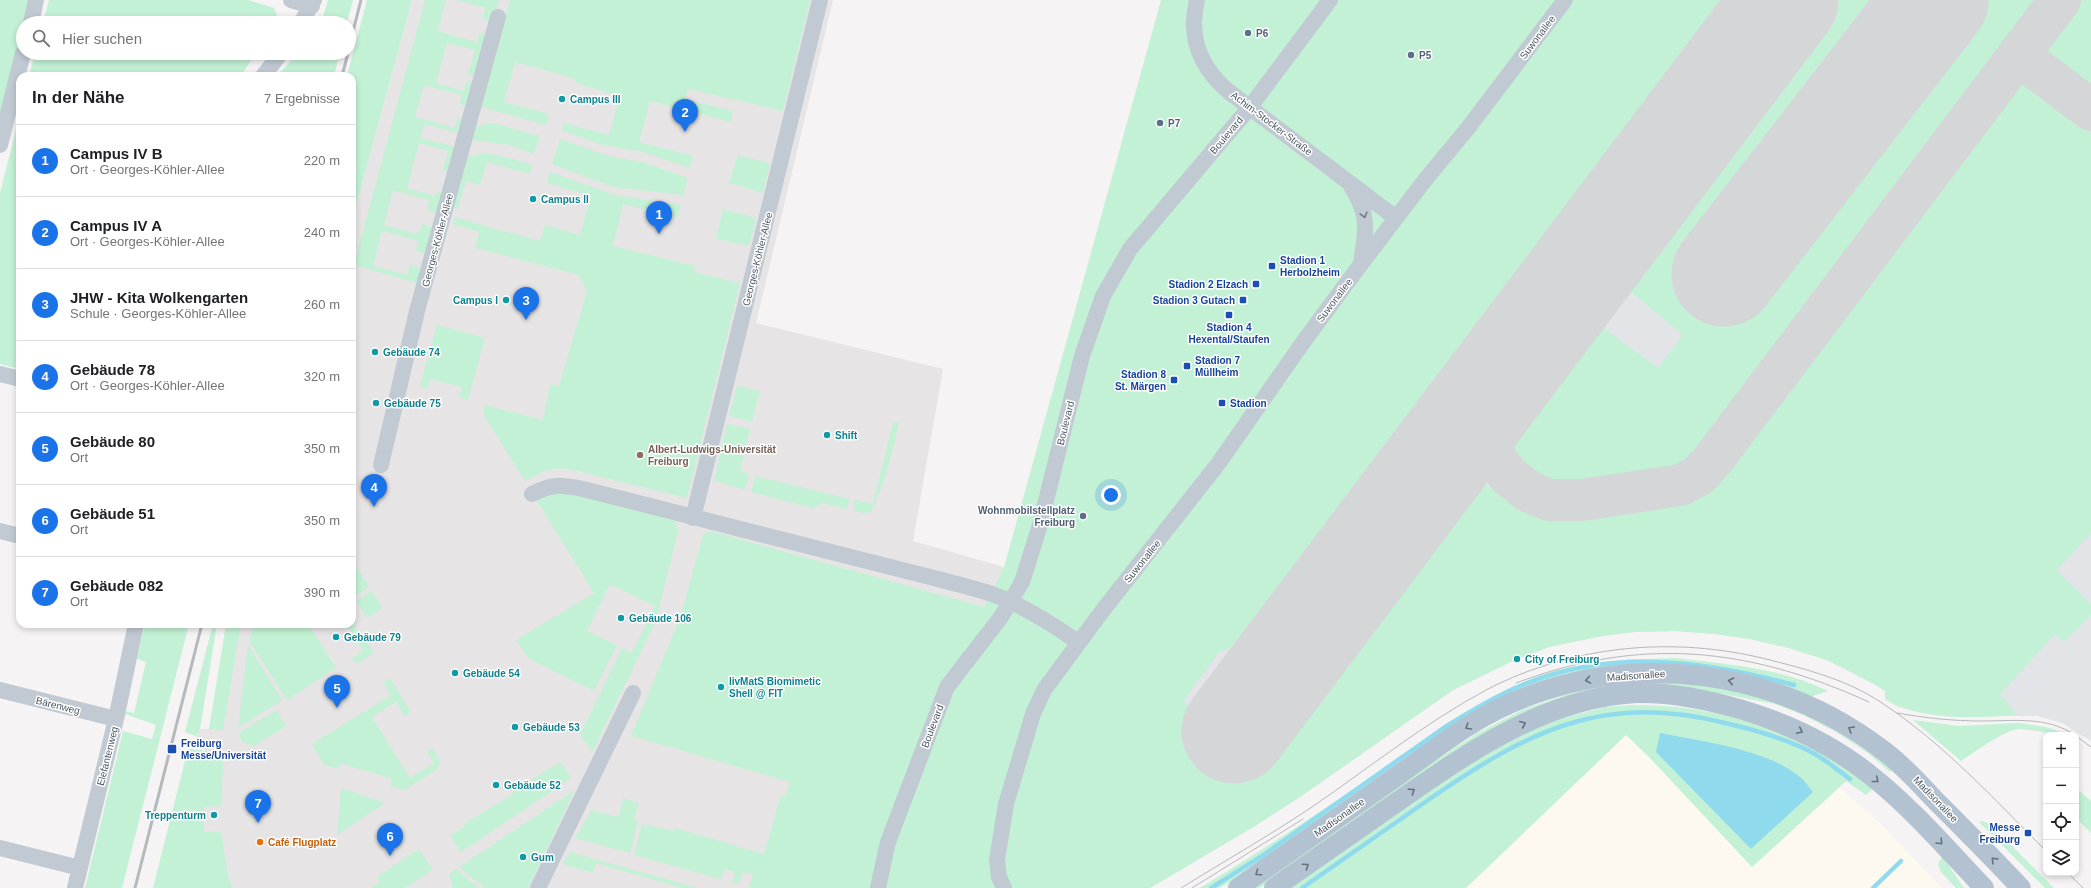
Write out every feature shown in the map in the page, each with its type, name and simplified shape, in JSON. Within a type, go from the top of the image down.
[{"type":"main road","name":"Madisonallee","points":[[1238,888],[1456,735],[1509,704],[1557,687],[1587,680],[1645,672],[1669,672],[1716,677],[1765,688],[1797,700],[1858,733],[1908,770],[2021,888]]},
{"type":"main road","name":"Madisonallee","points":[[1274,888],[1440,773],[1507,731],[1546,714],[1585,701],[1637,693],[1670,695],[1718,703],[1764,716],[1814,737],[1845,756],[1884,787],[1984,888]]},
{"type":"street","points":[[33,16],[36,0]]},
{"type":"street","points":[[291,0],[313,3],[305,16]]},
{"type":"street","name":"Georges-Köhler-Allee","points":[[693,518],[820,0]]},
{"type":"street","name":"Achim-Stocker-Straße","points":[[1197,0],[1194,30],[1203,62],[1213,78],[1250,108],[1396,218]]},
{"type":"street","name":"Boulevard","points":[[878,888],[888,842],[947,686],[1010,602],[1022,582],[1040,525],[1082,356],[1103,296],[1130,249],[1250,108],[1330,0]]},
{"type":"street","name":"Suwonallee","points":[[1004,888],[999,877],[997,860],[1006,804],[1033,714],[1039,700],[1053,677],[1078,642],[1218,464],[1304,340],[1361,264],[1425,180],[1468,128],[1565,0]]},
{"type":"street","name":"Georges-Köhler-Allee","points":[[381,465],[417,311],[498,17]]},
{"type":"street","points":[[18,72],[21,60]]},
{"type":"street","points":[[266,72],[276,60]]},
{"type":"street","points":[[0,145],[16,81]]},
{"type":"street","name":"Suwonallee","points":[[1347,180],[1357,194],[1366,224],[1361,264]]},
{"type":"street","points":[[0,374],[16,378]]},
{"type":"street","points":[[532,494],[546,486],[560,485],[938,579],[993,595],[1010,602],[1040,617],[1078,642]]},
{"type":"street","points":[[0,531],[16,535]]},
{"type":"street","name":"Elefantenweg","points":[[75,888],[116,719],[135,628]]},
{"type":"street","name":"Bärenweg","points":[[0,690],[116,719]]},
{"type":"street","points":[[538,888],[567,842],[589,770],[633,693]]},
{"type":"street","points":[[0,848],[80,868]]},
{"type":"shaded area","name":"Albert-Ludwigs-Universität Freiburg","points":[[412,0],[833,0],[756,323],[943,369],[913,541],[1004,567],[858,888],[169,888],[205,750],[196,736],[200,729],[209,729],[240,628],[356,628],[356,206]]},
{"type":"shaded area","points":[[1600,0],[2091,0],[2091,741],[2079,734],[2079,732],[2062,723],[2037,716],[1948,716],[1898,707],[1885,699],[1885,691],[1829,661],[1789,648],[1750,639],[1715,634],[1676,631],[1634,632],[1602,636],[1549,647],[1517,659],[1453,690],[1300,797],[1255,826],[1150,888],[1043,888]]},
{"type":"shaded area","points":[[1626,735],[1649,757],[1752,867],[1839,788],[1879,822],[1942,888],[1466,888]]},
{"type":"green space","points":[[0,0],[30,0],[26,16],[16,16],[16,56],[0,119]]},
{"type":"green space","points":[[49,0],[248,0],[274,8],[277,16],[45,16]]},
{"type":"green space","points":[[328,0],[353,0],[349,16],[323,16]]},
{"type":"green space","points":[[367,0],[412,0],[356,206],[356,72],[348,72],[351,60],[356,60],[356,42]]},
{"type":"green space","points":[[425,0],[446,0],[438,31],[477,42],[479,33],[489,35],[477,77],[468,75],[475,50],[447,43],[436,83],[464,91],[467,81],[474,83],[467,107],[459,104],[462,95],[424,85],[415,117],[455,128],[457,118],[464,120],[459,133],[424,124],[421,138],[456,147],[449,172],[443,170],[448,151],[419,143],[407,188],[435,196],[437,192],[443,193],[438,213],[427,210],[429,200],[393,190],[384,225],[418,234],[422,224],[435,228],[428,255],[416,251],[418,241],[382,231],[373,266],[407,275],[410,265],[424,269],[420,284],[356,266],[356,258]]},
{"type":"green space","points":[[456,0],[499,0],[492,22],[483,19],[485,8]]},
{"type":"green space","points":[[510,0],[810,0],[783,111],[688,89],[685,99],[733,111],[731,122],[650,101],[639,142],[693,156],[690,168],[643,152],[599,144],[562,130],[564,123],[609,135],[620,96],[575,83],[576,79],[515,62],[504,102],[549,114],[546,125],[481,107]]},
{"type":"green space","points":[[1161,0],[1742,0],[1264,633],[1219,652],[1183,701],[1259,758],[1454,499],[1476,488],[1489,486],[1515,492],[1545,507],[1571,508],[1688,489],[1709,479],[2019,68],[2028,67],[2091,113],[2091,533],[2057,570],[2091,605],[2091,615],[2064,642],[2055,634],[2000,694],[2017,715],[1967,717],[1931,715],[1899,706],[1885,699],[1885,691],[1874,684],[1829,661],[1789,648],[1750,639],[1715,634],[1676,631],[1634,632],[1602,636],[1549,647],[1517,659],[1453,690],[1300,797],[1255,826],[1150,888],[754,888],[749,887],[753,874],[743,872],[739,884],[732,883],[735,872],[724,869],[721,879],[634,855],[642,824],[674,831],[675,828],[764,854],[781,795],[785,797],[790,782],[631,736],[681,615],[703,535],[710,531],[984,607],[1004,567]]},
{"type":"green space","points":[[1831,0],[2048,0],[1693,470],[1567,491],[1553,490],[1541,486],[1531,480],[1523,473],[1517,464],[1513,453],[1510,427],[1591,319],[1658,368],[1683,335],[1619,282]]},
{"type":"green space","points":[[2070,0],[2091,0],[2091,101],[2037,60],[2034,55],[2035,47]]},
{"type":"green space","points":[[33,60],[251,60],[244,72],[30,72]]},
{"type":"green space","points":[[292,60],[338,60],[335,72],[281,72]]},
{"type":"green space","points":[[493,123],[540,136],[534,154],[509,145],[472,140],[476,126]]},
{"type":"green space","points":[[16,130],[16,368],[0,364],[0,193]]},
{"type":"green space","points":[[560,139],[612,157],[642,162],[688,178],[683,195],[613,187],[552,164]]},
{"type":"green space","points":[[485,153],[532,165],[530,174],[487,162],[480,185],[466,181],[458,209],[453,208],[467,157]]},
{"type":"green space","points":[[738,155],[770,163],[763,193],[729,183]]},
{"type":"green space","points":[[550,172],[615,195],[681,205],[677,217],[623,204],[613,246],[695,266],[694,272],[740,283],[687,498],[569,469],[546,471],[525,481],[483,414],[485,405],[543,420],[550,384],[559,386],[587,291],[579,275],[475,248],[479,232],[453,224],[454,217],[540,241],[545,225],[580,235],[591,196],[547,183]]},
{"type":"green space","points":[[723,209],[756,218],[749,246],[716,239]]},
{"type":"green space","points":[[437,325],[485,338],[468,400],[459,397],[462,387],[430,379],[427,389],[420,386]]},
{"type":"green space","points":[[737,386],[760,391],[752,422],[729,416]]},
{"type":"green space","points":[[893,422],[899,423],[882,487],[877,499],[872,509],[867,514],[853,510],[855,500],[873,504]]},
{"type":"green space","points":[[727,424],[750,429],[740,471],[749,474],[745,490],[714,481]]},
{"type":"green space","points":[[755,476],[850,499],[847,509],[823,503],[812,508],[751,492]]},
{"type":"green space","points":[[558,492],[573,493],[671,519],[676,523],[678,531],[656,621],[592,752],[580,735],[622,648],[632,653],[655,606],[610,584],[587,631],[617,645],[594,691],[529,659],[516,640],[594,593],[537,501],[545,496]]},
{"type":"green space","points":[[356,567],[369,587],[356,596]]},
{"type":"green space","points":[[372,591],[382,608],[367,618],[356,601]]},
{"type":"green space","points":[[144,628],[188,628],[122,888],[85,888],[123,731],[152,739],[156,725],[125,714],[125,711],[134,713],[146,662],[137,659]]},
{"type":"green space","points":[[212,628],[216,628],[200,729],[196,736],[185,732]]},
{"type":"green space","points":[[225,628],[240,628],[223,730],[209,729]]},
{"type":"green space","points":[[253,628],[311,628],[336,668],[287,700],[249,641]]},
{"type":"green space","points":[[349,628],[356,628],[374,653],[356,664],[352,658],[363,651]]},
{"type":"green space","points":[[248,645],[282,700],[238,728]]},
{"type":"green space","points":[[1675,658],[1733,665],[1772,672],[1810,683],[1828,691],[1810,697],[1774,682],[1734,672],[1543,684],[1251,870],[1219,888],[1200,888],[1330,805],[1461,715],[1507,689],[1558,670],[1587,664]]},
{"type":"green space","points":[[390,678],[411,712],[405,716],[396,702],[372,717],[410,778],[434,763],[427,752],[433,748],[440,762],[437,769],[405,790],[390,786],[392,779],[340,763],[338,769],[324,765],[312,744],[391,695],[383,682]]},
{"type":"green space","points":[[1625,682],[1707,684],[1757,693],[1806,711],[1893,768],[1890,772],[1869,754],[1836,732],[1803,715],[1775,704],[1707,691],[1625,688],[1416,780],[1260,888],[1252,888],[1413,775],[1478,733],[1522,710],[1571,693]]},
{"type":"green space","points":[[1633,705],[1680,707],[1749,722],[1772,730],[1815,749],[1837,762],[1874,788],[1866,795],[1846,781],[1752,867],[1649,757],[1626,735],[1466,888],[1289,888],[1419,798],[1504,742],[1553,721],[1604,707]]},
{"type":"green space","points":[[276,710],[286,726],[254,746],[242,742],[239,733]]},
{"type":"green space","points":[[1913,720],[1959,726],[2018,723],[2046,727],[2060,732],[2043,732],[2020,729],[2014,730],[1998,737],[1961,761]]},
{"type":"green space","points":[[188,749],[201,750],[221,757],[223,765],[221,806],[204,807],[204,832],[221,831],[228,875],[233,888],[153,888]]},
{"type":"green space","points":[[560,762],[571,778],[461,852],[450,836],[465,826],[464,824],[513,794],[512,792]]},
{"type":"green space","points":[[341,788],[385,803],[337,835]]},
{"type":"green space","points":[[575,790],[528,888],[485,888],[459,867]]},
{"type":"green space","points":[[2079,791],[2091,801],[2091,833],[2079,821]]},
{"type":"green space","points":[[623,798],[639,803],[634,819],[638,822],[630,853],[575,838],[592,810],[618,817]]},
{"type":"green space","points":[[1982,821],[1990,824],[2054,888],[2045,888],[1979,822]]},
{"type":"green space","points":[[419,849],[433,870],[405,888],[371,888],[380,882],[377,877]]},
{"type":"green space","points":[[570,852],[698,888],[682,888],[596,863],[593,873],[563,864]]},
{"type":"green space","points":[[1942,857],[1964,888],[1956,888],[1941,872],[1938,864]]},
{"type":"green space","points":[[456,869],[479,888],[453,888],[449,874]]},
{"type":"water","points":[[1660,733],[1731,747],[1766,758],[1782,765],[1799,776],[1813,792],[1751,849],[1656,752]]},
{"type":"waterway","points":[[1211,888],[1262,856],[1445,727],[1472,710],[1520,686],[1553,674],[1587,666],[1622,662],[1656,662],[1691,664],[1726,669],[1794,685]]},
{"type":"waterway","points":[[1302,888],[1431,798],[1501,754],[1535,737],[1569,724],[1604,715],[1641,712],[1681,715],[1725,723],[1782,739],[1815,754],[1850,779]]},
{"type":"waterway","points":[[1873,888],[1901,861]]},
{"type":"taxiway","points":[[1482,402],[1477,417],[1480,432],[1491,452],[1508,475],[1528,491],[1549,500],[1582,500],[1681,485],[1699,475],[1712,461],[2060,0]]},
{"type":"taxiway","points":[[2018,55],[2091,110]]},
{"type":"runway","points":[[1234,731],[1786,0]]},
{"type":"runway","points":[[1724,274],[1936,0]]},
{"type":"tram line","points":[[1181,888],[1293,819],[1441,716],[1488,689],[1521,674],[1589,654],[1624,649],[1660,647],[1695,648],[1731,652],[1766,659],[1826,676],[1869,695],[1905,719],[1947,754],[1988,792],[2043,848]]},
{"type":"tram line","points":[[1516,683],[1562,668],[1607,658],[1651,654],[1694,654],[1737,659],[1780,669],[1824,683],[1869,702]]},
{"type":"tram line","points":[[1897,713],[1950,720],[2018,720],[2042,722],[2070,732]]},
{"type":"tram line","points":[[2079,738],[2091,747]]},
{"type":"tram line","points":[[1192,888],[1303,819]]},
{"type":"tram line","points":[[2071,876],[2083,888]]},
{"type":"railway","points":[[356,20],[361,0]]},
{"type":"railway","points":[[343,72],[346,60]]},
{"type":"railway","points":[[135,888],[201,628]]},
{"type":"place","name":"P6","points":[[1248,33]]},
{"type":"place","name":"P5","points":[[1411,55]]},
{"type":"place","name":"Campus III","points":[[562,99]]},
{"type":"place","name":"P7","points":[[1160,123]]},
{"type":"place","name":"Campus IV A","points":[[685,132]]},
{"type":"place","name":"Campus II","points":[[533,199]]},
{"type":"place","name":"Campus IV B","points":[[659,234]]},
{"type":"place","name":"Stadion 1 Herbolzheim","points":[[1272,266]]},
{"type":"place","name":"Stadion 2 Elzach","points":[[1256,284]]},
{"type":"place","name":"Campus I","points":[[506,300]]},
{"type":"place","name":"Stadion 3 Gutach","points":[[1243,300]]},
{"type":"place","name":"Stadion 4 Hexental/Staufen","points":[[1229,315]]},
{"type":"place","name":"JHW - Kita Wolkengarten","points":[[526,320]]},
{"type":"place","name":"Gebäude 74","points":[[375,352]]},
{"type":"place","name":"Stadion 7 Müllheim","points":[[1187,366]]},
{"type":"place","name":"Stadion 8 St. Märgen","points":[[1174,380]]},
{"type":"place","name":"Gebäude 75","points":[[376,403]]},
{"type":"place","name":"Stadion","points":[[1222,403]]},
{"type":"place","name":"Shift","points":[[827,435]]},
{"type":"place","name":"Albert-Ludwigs-Universität Freiburg","points":[[640,455]]},
{"type":"place","name":"Gebäude 78","points":[[374,507]]},
{"type":"place","name":"Wohnmobilstellplatz Freiburg","points":[[1083,516]]},
{"type":"place","name":"Gebäude 106","points":[[621,618]]},
{"type":"place","name":"Gebäude 79","points":[[336,637]]},
{"type":"place","name":"City of Freiburg","points":[[1517,659]]},
{"type":"place","name":"Gebäude 54","points":[[455,673]]},
{"type":"place","name":"livMatS Biomimetic Shell @ FIT","points":[[721,687]]},
{"type":"place","name":"Gebäude 80","points":[[337,708]]},
{"type":"place","name":"Gebäude 53","points":[[515,727]]},
{"type":"place","name":"Freiburg Messe/Universität","points":[[172,749]]},
{"type":"place","name":"Gebäude 52","points":[[496,785]]},
{"type":"place","name":"Treppenturm","points":[[214,815]]},
{"type":"place","name":"Gebäude 082","points":[[258,823]]},
{"type":"place","name":"Messe Freiburg","points":[[2028,833]]},
{"type":"place","name":"Café Flugplatz","points":[[260,842]]},
{"type":"place","name":"Gebäude 51","points":[[390,856]]},
{"type":"place","name":"Gum","points":[[523,857]]}]
